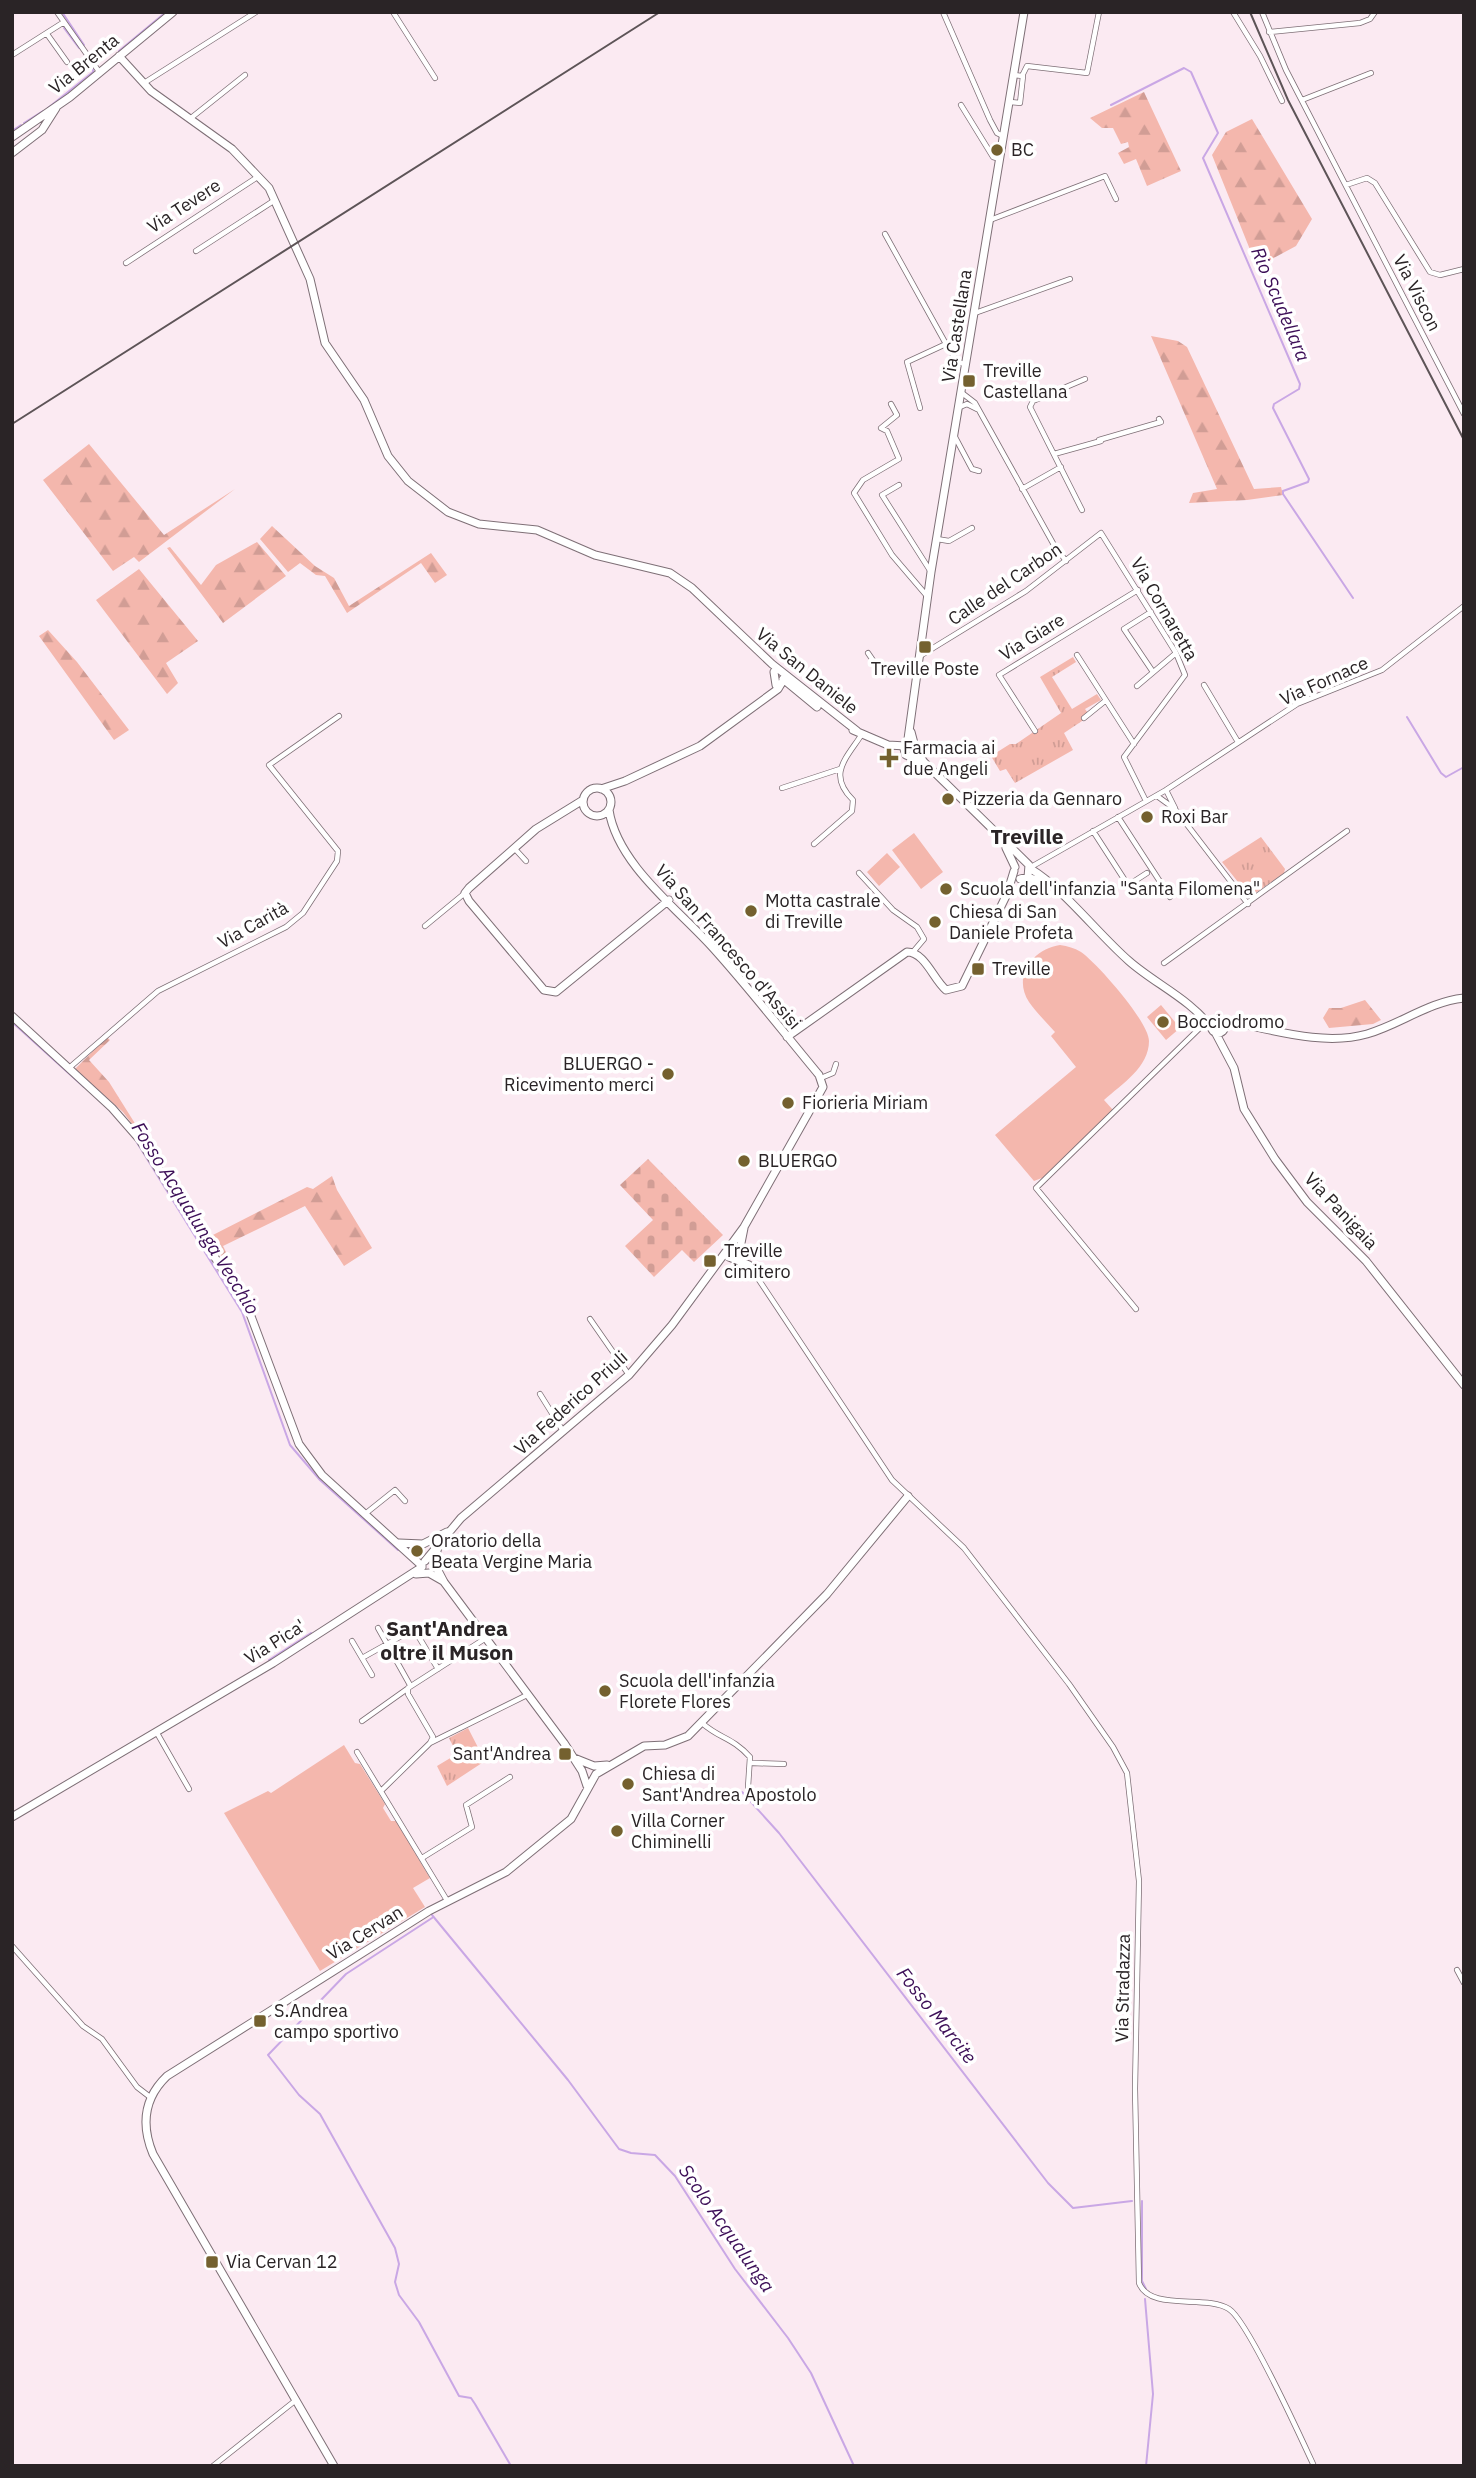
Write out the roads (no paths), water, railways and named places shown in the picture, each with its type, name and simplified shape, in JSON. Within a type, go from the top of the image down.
[{"type":"street","points":[[57,12],[100,73]]},
{"type":"street","name":"Via Brenta","points":[[12,137],[100,73],[173,12]]},
{"type":"street","points":[[143,83],[256,12]]},
{"type":"street","points":[[393,12],[435,78]]},
{"type":"street","points":[[943,12],[997,133],[1004,136]]},
{"type":"street","name":"Via Castellana","points":[[910,750],[927,597],[1024,12]]},
{"type":"street","points":[[1009,102],[1020,103],[1023,75],[1027,66],[1082,74],[1090,69],[1099,12]]},
{"type":"street","points":[[1233,12],[1260,56],[1282,101]]},
{"type":"street","name":"Via Viscon","points":[[1262,12],[1302,100],[1464,414]]},
{"type":"street","points":[[1269,32],[1360,23],[1370,19],[1375,12]]},
{"type":"street","points":[[12,55],[64,22]]},
{"type":"street","points":[[47,34],[67,62]]},
{"type":"street","points":[[120,57],[163,101],[191,118],[260,176],[276,199],[196,251]]},
{"type":"street","points":[[1302,100],[1371,73]]},
{"type":"street","points":[[191,118],[245,75]]},
{"type":"street","points":[[1014,75],[1023,75]]},
{"type":"street","points":[[961,105],[993,157],[1001,160]]},
{"type":"street","points":[[12,153],[42,130],[56,107]]},
{"type":"street","name":"Via Tevere","points":[[126,263],[260,176]]},
{"type":"street","points":[[990,220],[1105,176],[1116,199]]},
{"type":"street","name":"Via Viscon","points":[[1346,185],[1367,178],[1376,183],[1430,272],[1440,275],[1464,269]]},
{"type":"street","name":"Via San Daniele","points":[[276,199],[310,279],[325,343],[364,400],[388,456],[408,481],[442,508],[469,520],[498,527],[537,530],[605,558],[661,569],[685,582],[773,668],[860,732]]},
{"type":"street","points":[[885,233],[946,344],[957,361],[967,366]]},
{"type":"street","points":[[975,313],[1070,279]]},
{"type":"street","points":[[920,408],[907,362],[946,344]]},
{"type":"street","points":[[1082,510],[1030,407],[1031,403],[1085,379]]},
{"type":"street","points":[[962,393],[973,400],[1066,561]]},
{"type":"street","points":[[891,404],[897,415],[881,428],[887,431],[897,451],[898,462],[863,480],[854,493],[892,555],[927,597]]},
{"type":"street","points":[[960,407],[967,404],[977,410]]},
{"type":"street","points":[[1054,454],[1161,422],[1159,419]]},
{"type":"street","points":[[955,437],[972,469],[979,471]]},
{"type":"street","points":[[1022,489],[1061,467]]},
{"type":"street","points":[[899,485],[882,495],[931,572]]},
{"type":"street","points":[[937,539],[949,541],[972,528]]},
{"type":"street","name":"Calle del Carbon","points":[[920,660],[1026,591],[1103,535]]},
{"type":"street","name":"Via Cornaretta","points":[[1103,535],[1176,653],[1185,677],[1134,744]]},
{"type":"street","name":"Via Giare","points":[[1035,731],[999,675],[1138,590]]},
{"type":"street","name":"Via Fornace","points":[[1027,871],[1166,790],[1297,704],[1382,670],[1464,606]]},
{"type":"street","points":[[1151,612],[1124,629],[1153,671]]},
{"type":"street","points":[[868,653],[883,675],[920,660]]},
{"type":"street","points":[[1138,686],[1176,653]]},
{"type":"street","points":[[1077,655],[1134,744],[1126,752],[1125,763],[1146,801]]},
{"type":"street","points":[[773,668],[781,682],[804,690]]},
{"type":"street","points":[[425,926],[466,893],[536,829],[566,813],[591,790],[625,781],[700,746],[781,682]]},
{"type":"street","name":"Via San Daniele","points":[[781,682],[795,689],[843,726],[910,750]]},
{"type":"street","points":[[1204,685],[1238,742]]},
{"type":"street","points":[[1084,718],[1106,701]]},
{"type":"street","name":"Via Carità","points":[[69,1068],[158,991],[286,927],[303,913],[337,861],[338,851],[269,765],[339,716]]},
{"type":"street","points":[[814,844],[852,811],[853,800],[842,788],[840,769],[860,732]]},
{"type":"street","points":[[910,750],[1004,844],[1027,871],[1055,890],[1135,967],[1197,1011],[1223,1043]]},
{"type":"street","points":[[782,788],[840,769]]},
{"type":"street","points":[[566,813],[587,811],[595,816],[609,810],[611,798],[625,781]]},
{"type":"street","points":[[601,789],[611,798]]},
{"type":"street","points":[[1166,790],[1175,809],[1248,904]]},
{"type":"street","points":[[1156,795],[1175,809]]},
{"type":"street","points":[[583,800],[587,811]]},
{"type":"street","name":"Via San Francesco d'Assisi","points":[[609,810],[612,829]]},
{"type":"street","name":"Via San Francesco d'Assisi","points":[[595,816],[612,829],[635,866],[668,900],[822,1081]]},
{"type":"street","points":[[1118,817],[1170,897]]},
{"type":"street","points":[[1093,831],[1126,882],[1130,884],[1147,873]]},
{"type":"street","points":[[1164,962],[1306,862],[1304,859],[1347,831]]},
{"type":"street","points":[[913,952],[946,990],[962,986],[1007,894],[1015,869],[1004,844]]},
{"type":"street","points":[[514,848],[526,861]]},
{"type":"street","points":[[1015,869],[1027,871]]},
{"type":"street","points":[[1015,869],[1027,871]]},
{"type":"street","points":[[1007,894],[1027,871]]},
{"type":"street","points":[[787,1037],[905,953],[913,952],[924,939],[917,927],[894,910],[859,873]]},
{"type":"street","points":[[466,893],[469,901],[544,990],[551,992],[561,990],[668,900]]},
{"type":"street","points":[[1197,1011],[1220,1020],[1321,1037],[1357,1036],[1375,1031],[1428,1006],[1464,998]]},
{"type":"street","points":[[12,1016],[132,1130],[168,1180],[248,1311],[299,1444],[322,1475],[412,1557],[427,1566],[444,1582],[575,1758],[590,1771],[612,1765],[651,1743],[677,1742],[702,1723],[756,1663],[827,1594],[908,1496],[892,1480],[740,1249]]},
{"type":"street","points":[[1220,1020],[1224,1030],[1223,1043]]},
{"type":"street","points":[[1213,1030],[1213,1022],[1220,1020]]},
{"type":"street","points":[[1136,1309],[1036,1188],[1207,1021]]},
{"type":"street","points":[[1213,1030],[1224,1030],[1240,1024]]},
{"type":"street","name":"Via Panigaia","points":[[1223,1043],[1234,1068],[1247,1115],[1282,1168],[1307,1202],[1343,1235],[1366,1261],[1464,1384]]},
{"type":"street","points":[[712,1272],[744,1227],[822,1081],[833,1073],[836,1064]]},
{"type":"street","points":[[712,1272],[739,1256],[744,1227]]},
{"type":"street","points":[[729,1247],[740,1249]]},
{"type":"street","points":[[729,1247],[733,1258],[749,1265]]},
{"type":"street","name":"Via Federico Priuli","points":[[427,1566],[453,1527],[629,1375],[712,1272]]},
{"type":"street","points":[[590,1319],[629,1375]]},
{"type":"street","points":[[540,1394],[563,1431]]},
{"type":"street","points":[[365,1514],[395,1490],[405,1501]]},
{"type":"street","name":"Via Stradazza","points":[[908,1496],[924,1507],[964,1548],[1069,1685],[1113,1747],[1127,1773],[1139,1881],[1135,2089],[1139,2283],[1143,2291],[1153,2296],[1212,2304],[1231,2310],[1248,2334],[1314,2466]]},
{"type":"street","points":[[395,1542],[410,1546],[423,1544],[453,1527]]},
{"type":"street","name":"Via Pica'","points":[[12,1818],[157,1733],[427,1566]]},
{"type":"street","points":[[378,1628],[433,1737],[381,1791]]},
{"type":"street","points":[[362,1658],[415,1629],[438,1668]]},
{"type":"street","points":[[362,1721],[438,1668],[487,1638]]},
{"type":"street","points":[[352,1641],[372,1675]]},
{"type":"street","points":[[430,1743],[527,1695]]},
{"type":"street","points":[[702,1723],[711,1731],[736,1741],[752,1763],[748,1787]]},
{"type":"street","points":[[157,1733],[189,1789]]},
{"type":"street","points":[[357,1752],[448,1902]]},
{"type":"street","points":[[752,1763],[773,1761],[784,1764]]},
{"type":"street","name":"Via Cervan","points":[[150,2097],[167,2076],[448,1902],[506,1872],[556,1833],[577,1811],[587,1788],[590,1771]]},
{"type":"street","points":[[422,1858],[472,1827],[466,1805],[510,1777]]},
{"type":"street","points":[[12,1946],[83,2026],[102,2039],[137,2087],[150,2097],[144,2122],[153,2154],[334,2466]]},
{"type":"street","points":[[1457,1970],[1464,1983]]},
{"type":"street","points":[[213,2466],[296,2400]]},
{"type":"waterway","points":[[62,12],[84,45]]},
{"type":"waterway","points":[[119,51],[166,12]]},
{"type":"waterway","points":[[64,28],[79,48]]},
{"type":"waterway","points":[[48,108],[93,72],[93,68]]},
{"type":"waterway","name":"Rio Scudellara","points":[[1111,105],[1184,68],[1191,72],[1218,133],[1203,158],[1300,384],[1299,389],[1274,404],[1273,408],[1309,479],[1308,482],[1283,491],[1283,494],[1353,598]]},
{"type":"waterway","points":[[24,123],[43,111]]},
{"type":"waterway","points":[[12,131],[21,125]]},
{"type":"waterway","name":"Rio Scudellara","points":[[1407,717],[1441,773],[1446,777],[1464,767]]},
{"type":"waterway","name":"Fosso Acqualunga Vecchio","points":[[12,1022],[84,1087]]},
{"type":"waterway","name":"Fosso Acqualunga Vecchio","points":[[136,1141],[242,1312],[290,1445],[320,1480],[398,1550]]},
{"type":"waterway","name":"Fosso Acqualunga Vecchio","points":[[269,1660],[311,1633]]},
{"type":"waterway","name":"Fosso Marcite","points":[[742,1792],[779,1833],[1048,2183],[1073,2208],[1132,2201]]},
{"type":"waterway","name":"Scolo Acqualunga","points":[[432,1915],[568,2080],[619,2149],[655,2155],[675,2176],[735,2269],[811,2373],[854,2466]]},
{"type":"waterway","name":"Fosso Acqualunga Vecchio","points":[[432,1918],[346,1974],[268,2055],[299,2095],[320,2114],[395,2248],[399,2264],[395,2282],[399,2295],[419,2322],[459,2396],[471,2398],[511,2466]]},
{"type":"waterway","name":"Fosso Marcite","points":[[1142,2201],[1142,2281],[1146,2289]]},
{"type":"waterway","name":"Fosso Marcite","points":[[1145,2299],[1153,2394],[1146,2466]]},
{"type":"railway","points":[[12,424],[660,12]]},
{"type":"railway","points":[[1250,12],[1288,100],[1464,440]]},
{"type":"place","name":"BC","points":[[997,150]]},
{"type":"place","name":"Treville Castellana","points":[[969,381]]},
{"type":"place","name":"Treville Poste","points":[[925,647]]},
{"type":"place","name":"Farmacia ai due Angeli","points":[[889,758]]},
{"type":"place","name":"Pizzeria da Gennaro","points":[[948,799]]},
{"type":"place","name":"Roxi Bar","points":[[1147,817]]},
{"type":"place","name":"Scuola dell'infanzia \"Santa Filomena\"","points":[[946,889]]},
{"type":"place","name":"Motta castrale di Treville","points":[[751,911]]},
{"type":"place","name":"Chiesa di San Daniele Profeta","points":[[935,922]]},
{"type":"place","name":"Treville","points":[[978,969]]},
{"type":"place","name":"Bocciodromo","points":[[1163,1022]]},
{"type":"place","name":"BLUERGO - Ricevimento merci","points":[[668,1074]]},
{"type":"place","name":"Fiorieria Miriam","points":[[788,1103]]},
{"type":"place","name":"BLUERGO","points":[[744,1161]]},
{"type":"place","name":"Treville cimitero","points":[[710,1261]]},
{"type":"place","name":"Oratorio della Beata Vergine Maria","points":[[417,1551]]},
{"type":"place","name":"Scuola dell'infanzia Florete Flores","points":[[605,1691]]},
{"type":"place","name":"Sant'Andrea","points":[[565,1754]]},
{"type":"place","name":"Chiesa di Sant'Andrea Apostolo","points":[[628,1784]]},
{"type":"place","name":"Villa Corner Chiminelli","points":[[617,1831]]},
{"type":"place","name":"S.Andrea campo sportivo","points":[[260,2021]]},
{"type":"place","name":"Via Cervan 12","points":[[212,2262]]},
{"type":"district","name":"Treville","points":[[1027,837]]},
{"type":"district","name":"Sant'Andrea oltre il Muson","points":[[447,1641]]}]
